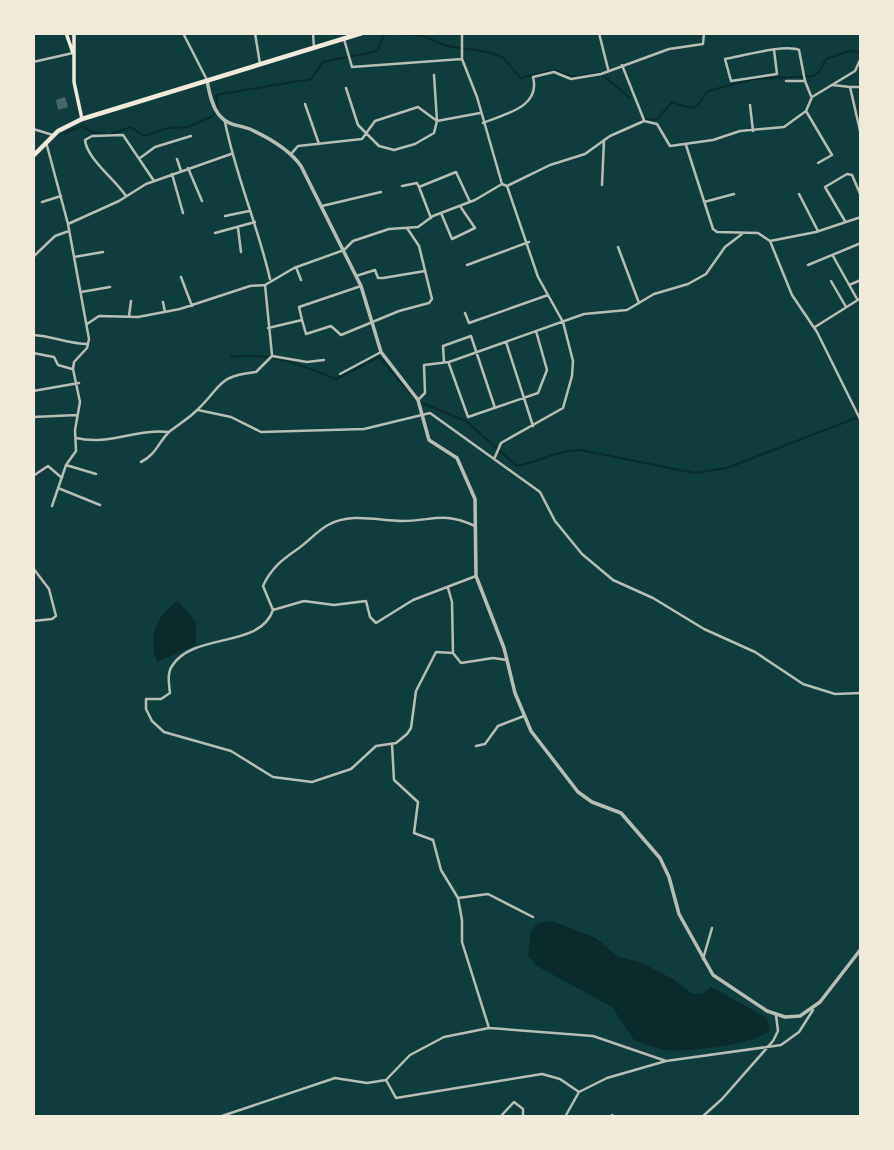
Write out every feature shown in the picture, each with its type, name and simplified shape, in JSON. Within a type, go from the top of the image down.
[{"type":"highway","points":[[33,156],[53,135],[82,119],[362,33]]},
{"type":"main road","points":[[66,33],[73,53]]},
{"type":"main road","points":[[74,33],[76,95],[82,119]]},
{"type":"street","points":[[254,33],[260,64]]},
{"type":"street","points":[[313,33],[314,48]]},
{"type":"street","points":[[461,33],[462,59],[502,184]]},
{"type":"street","points":[[599,33],[608,69]]},
{"type":"street","points":[[483,122],[519,109],[531,99],[536,91],[533,77],[554,72],[571,79],[602,74],[608,69],[680,45],[703,44],[704,33]]},
{"type":"street","points":[[192,34],[184,35],[207,80],[215,110],[225,121],[252,130],[291,153],[322,206],[361,286],[370,323],[381,352],[418,400],[425,414],[429,440],[457,458],[462,467],[475,499],[476,576],[508,660],[524,716],[542,750],[578,792],[592,802],[621,813],[660,858],[669,877],[679,914],[720,981],[776,1015],[800,1016],[813,1010]]},
{"type":"street","points":[[344,39],[352,67],[462,59]]},
{"type":"street","points":[[774,50],[777,74],[731,81],[725,59],[774,50],[795,48],[799,50],[804,79],[812,97]]},
{"type":"street","points":[[33,62],[73,53]]},
{"type":"street","points":[[507,186],[550,165],[585,154],[604,140],[644,121],[657,124],[670,146],[784,127],[806,111],[812,97],[855,71],[861,58]]},
{"type":"street","points":[[622,65],[644,121]]},
{"type":"street","points":[[346,88],[358,125],[379,146],[394,149],[429,137],[436,129],[434,75]]},
{"type":"street","points":[[786,81],[804,79]]},
{"type":"street","points":[[830,85],[861,87]]},
{"type":"street","points":[[850,87],[861,135]]},
{"type":"street","points":[[305,104],[319,144]]},
{"type":"street","points":[[750,105],[753,131]]},
{"type":"street","points":[[291,153],[298,146],[362,139],[375,121],[418,107],[437,121],[480,113]]},
{"type":"street","points":[[806,111],[832,155],[818,163]]},
{"type":"street","points":[[225,121],[231,154],[255,222],[270,279]]},
{"type":"street","points":[[33,129],[53,135]]},
{"type":"street","points":[[126,197],[114,179],[87,150],[85,140],[92,136],[123,135],[153,181]]},
{"type":"street","points":[[140,158],[155,147],[191,136]]},
{"type":"street","points":[[602,185],[604,140]]},
{"type":"street","points":[[46,142],[68,224],[88,344],[74,362],[73,369],[79,383],[80,402],[76,451],[66,465],[52,506]]},
{"type":"street","points":[[686,145],[703,203],[717,232],[758,233],[770,241],[792,295],[814,327],[861,421]]},
{"type":"street","points":[[68,224],[153,181],[231,154]]},
{"type":"street","points":[[177,159],[181,171]]},
{"type":"street","points":[[188,168],[202,201]]},
{"type":"street","points":[[419,187],[456,172],[470,202]]},
{"type":"street","points":[[172,174],[183,213]]},
{"type":"street","points":[[845,220],[825,187],[847,174],[852,175],[861,196]]},
{"type":"street","points":[[402,186],[417,183],[431,218]]},
{"type":"street","points":[[495,457],[500,446],[563,408],[570,392],[573,361],[563,322],[538,276],[507,186],[502,184]]},
{"type":"street","points":[[272,356],[265,285],[270,279],[344,250],[353,241],[418,227],[502,184]]},
{"type":"street","points":[[322,206],[381,192]]},
{"type":"street","points":[[703,203],[734,194]]},
{"type":"street","points":[[799,194],[818,231]]},
{"type":"street","points":[[42,202],[61,196]]},
{"type":"street","points":[[441,213],[452,239],[475,228],[460,206]]},
{"type":"street","points":[[225,216],[249,211]]},
{"type":"street","points":[[770,241],[818,231],[845,220],[861,217]]},
{"type":"street","points":[[215,233],[255,222]]},
{"type":"street","points":[[238,227],[241,251]]},
{"type":"street","points":[[361,286],[299,307],[306,334],[331,326],[336,328],[338,336],[403,309],[429,303],[432,299],[419,246],[407,228]]},
{"type":"street","points":[[33,257],[55,236],[69,231]]},
{"type":"street","points":[[418,400],[425,393],[424,365],[446,362],[596,312],[627,310],[654,293],[688,284],[706,274],[725,247],[742,234]]},
{"type":"street","points":[[467,265],[528,242]]},
{"type":"street","points":[[808,265],[861,243]]},
{"type":"street","points":[[618,247],[639,303]]},
{"type":"street","points":[[74,257],[103,252]]},
{"type":"street","points":[[814,327],[859,298],[833,255]]},
{"type":"street","points":[[296,267],[301,280]]},
{"type":"street","points":[[356,276],[375,270],[379,278],[425,271]]},
{"type":"street","points":[[181,277],[191,306]]},
{"type":"street","points":[[849,285],[861,280]]},
{"type":"street","points":[[831,281],[846,307]]},
{"type":"street","points":[[86,324],[99,316],[165,312],[250,286],[265,285]]},
{"type":"street","points":[[80,292],[110,287]]},
{"type":"street","points":[[465,313],[469,323],[548,295]]},
{"type":"street","points":[[129,316],[131,301]]},
{"type":"street","points":[[163,302],[165,312]]},
{"type":"street","points":[[268,328],[302,320]]},
{"type":"street","points":[[495,408],[471,336],[443,346],[446,362],[468,417],[525,399],[538,393],[547,370],[536,331]]},
{"type":"street","points":[[33,335],[70,344],[88,344]]},
{"type":"street","points":[[506,342],[533,426]]},
{"type":"street","points":[[340,374],[381,352]]},
{"type":"street","points":[[33,353],[54,357],[65,370],[73,369]]},
{"type":"street","points":[[272,356],[307,362],[324,360]]},
{"type":"street","points":[[141,462],[158,449],[169,432],[198,410],[221,380],[237,374],[256,372],[272,356]]},
{"type":"street","points":[[33,391],[79,383]]},
{"type":"street","points":[[198,410],[230,418],[261,432],[364,429],[430,413],[495,457],[507,470],[540,492],[555,521],[582,554],[613,580],[653,598],[704,629],[755,652],[803,684],[835,694],[861,693]]},
{"type":"street","points":[[33,417],[77,415]]},
{"type":"street","points":[[76,438],[98,441],[157,431],[169,432]]},
{"type":"street","points":[[66,465],[96,474]]},
{"type":"street","points":[[34,475],[48,466],[62,478]]},
{"type":"street","points":[[58,488],[100,505]]},
{"type":"street","points":[[273,610],[263,586],[273,569],[285,556],[332,523],[382,517],[406,521],[434,516],[461,520],[475,526]]},
{"type":"street","points":[[33,568],[50,589],[56,616],[52,620],[33,621]]},
{"type":"street","points":[[453,653],[436,652],[416,691],[411,727],[392,744],[376,746],[345,772],[306,782],[264,774],[231,751],[157,728],[144,702],[151,698],[166,697],[170,692],[171,667],[177,660],[206,644],[243,637],[267,620],[273,610],[304,601],[334,605],[366,601],[370,617],[376,623],[413,600],[476,576]]},
{"type":"street","points":[[448,587],[452,602],[453,635],[450,643],[453,653],[461,663],[493,658],[508,660]]},
{"type":"street","points":[[476,746],[485,744],[498,726],[524,716]]},
{"type":"street","points":[[392,744],[394,780],[418,803],[414,833],[433,839],[440,870],[458,898],[462,942],[489,1028]]},
{"type":"street","points":[[458,898],[488,894],[533,917]]},
{"type":"street","points":[[704,958],[712,928]]},
{"type":"street","points":[[565,1117],[579,1091],[607,1079],[666,1061],[766,1049],[790,1040],[861,949]]},
{"type":"street","points":[[702,1117],[766,1049],[778,1031],[776,1015]]},
{"type":"street","points":[[222,1116],[335,1078],[367,1083],[386,1080],[410,1055],[449,1035],[489,1028],[593,1036],[666,1061]]},
{"type":"street","points":[[386,1080],[396,1098],[542,1074],[560,1079],[579,1091]]},
{"type":"street","points":[[500,1117],[514,1102],[523,1109],[523,1117]]},
{"type":"water","points":[[178,601],[196,622],[196,645],[157,662],[153,644],[156,627],[164,613]]},
{"type":"water","points":[[552,921],[596,938],[618,957],[640,962],[673,979],[693,994],[702,994],[711,987],[767,1018],[770,1030],[751,1040],[690,1050],[662,1049],[634,1040],[612,1007],[537,966],[528,956],[531,931],[538,923]]},
{"type":"building","points":[[65,97],[68,107],[58,110],[56,100]]},
{"type":"waterway","points":[[111,134],[131,127],[144,136],[168,128],[188,127],[213,116],[218,108],[216,95],[311,79],[323,62],[378,51],[383,36],[388,33]]},
{"type":"waterway","points":[[393,33],[423,36],[447,46],[488,52],[504,58],[520,78],[555,70],[573,77],[600,73],[630,98]]},
{"type":"waterway","points":[[644,117],[646,120],[657,119],[672,102],[694,107],[708,91],[754,79],[813,76],[819,72],[826,59],[849,51],[861,52]]},
{"type":"waterway","points":[[65,133],[82,126],[91,132],[106,134]]},
{"type":"waterway","points":[[231,357],[272,358],[336,379],[379,357],[417,401],[466,421],[517,466],[581,450],[694,473],[727,468],[861,416]]}]
